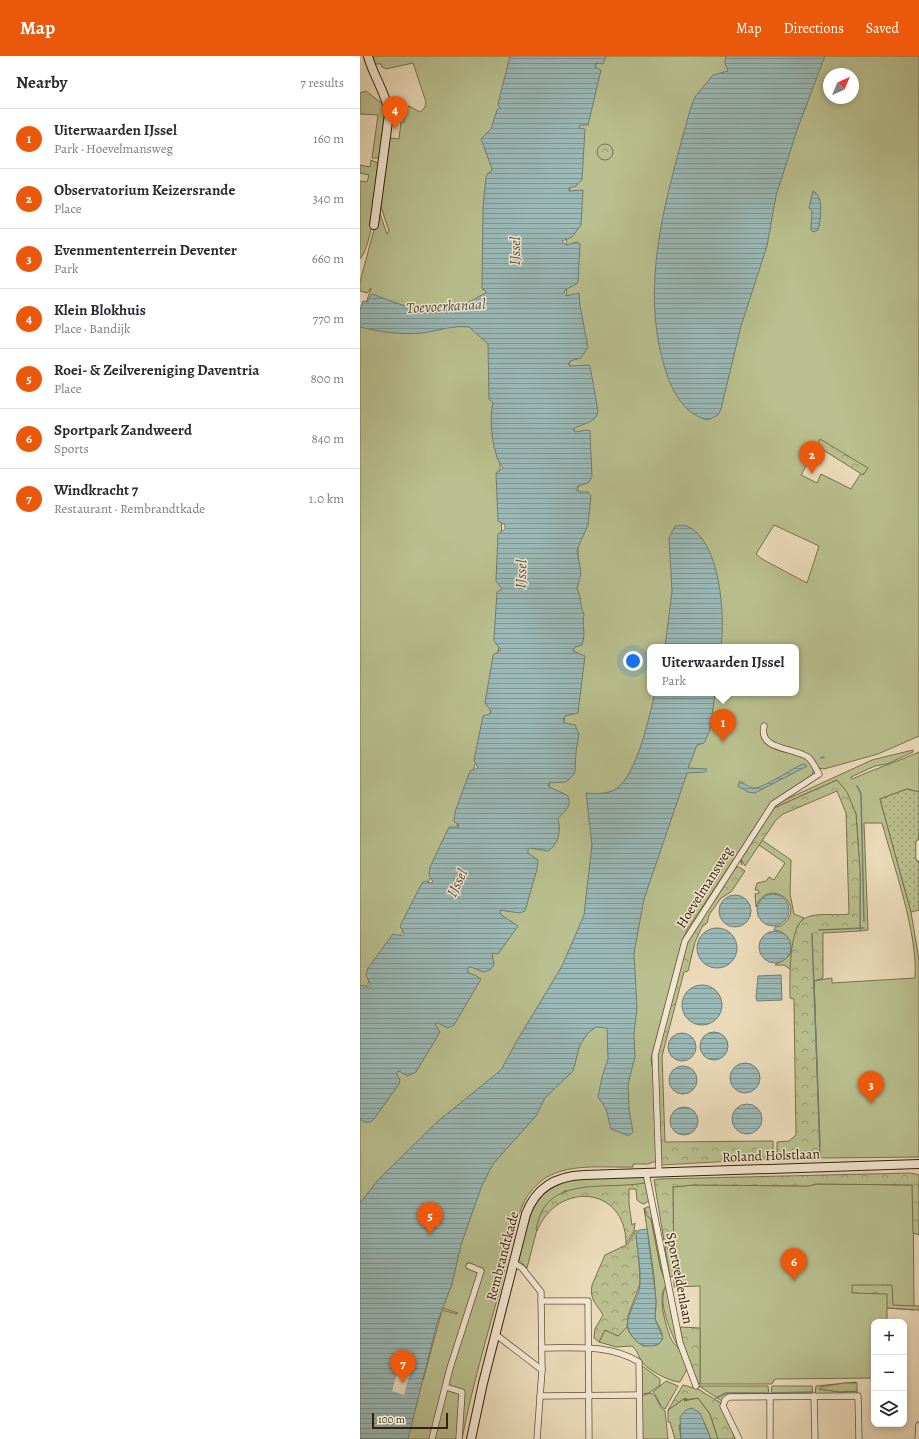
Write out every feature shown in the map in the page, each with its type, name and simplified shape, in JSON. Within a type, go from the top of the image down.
[{"type":"street","points":[[368,56],[374,76],[386,101],[390,114],[374,225]]},
{"type":"street","name":"Hoevelmansweg","points":[[659,1172],[655,1055],[685,941],[773,804],[818,774],[808,757],[767,742],[763,734],[764,726]]},
{"type":"street","points":[[919,843],[919,858]]},
{"type":"street","name":"Roland Holstlaan","points":[[646,1172],[919,1164]]},
{"type":"street","name":"Roland Holstlaan","points":[[896,1165],[919,1168]]},
{"type":"street","name":"Rembrandtkade","points":[[471,1439],[495,1334],[528,1208],[536,1196],[548,1184],[570,1176],[646,1172]]},
{"type":"street","name":"Sportveldenlaan","points":[[646,1172],[680,1343],[696,1386]]},
{"type":"street","points":[[514,1263],[522,1268],[533,1279],[541,1292],[542,1370],[537,1439]]},
{"type":"street","name":"Rembrandtkade","points":[[432,1439],[481,1271],[469,1266]]},
{"type":"street","points":[[541,1301],[588,1301],[589,1439]]},
{"type":"street","points":[[495,1334],[542,1370]]},
{"type":"street","points":[[542,1348],[588,1348],[616,1351],[639,1362],[640,1439]]},
{"type":"street","points":[[446,1387],[462,1392],[459,1439]]},
{"type":"street","points":[[540,1396],[639,1395]]},
{"type":"street","points":[[814,1396],[815,1439]]},
{"type":"street","points":[[739,1439],[724,1409],[725,1400],[729,1397],[858,1396],[859,1439]]},
{"type":"street","points":[[770,1397],[770,1439]]},
{"type":"street","points":[[918,1439],[919,1425]]},
{"type":"green space","points":[[370,56],[515,56],[493,403],[500,465],[503,588],[499,646],[491,710],[457,826],[402,933],[360,995],[360,322],[371,288],[367,293],[360,291],[360,282],[379,211],[387,234],[389,231],[380,204],[390,138],[399,139],[401,122],[404,122],[404,112],[409,106],[420,112],[425,107],[426,102],[413,63],[386,69],[382,67],[381,64],[375,64]]},
{"type":"green space","points":[[599,56],[919,56],[919,736],[878,754],[824,769],[818,768],[813,771],[813,776],[769,806],[687,930],[682,942],[651,1059],[655,1085],[656,1161],[648,1164],[633,1164],[633,1167],[573,1168],[551,1175],[541,1181],[529,1194],[519,1214],[513,1235],[484,1345],[462,1439],[360,1439],[423,1380],[442,1310],[458,1313],[442,1308],[452,1284],[360,1265],[360,1113],[407,1060],[441,1016],[462,980],[513,879],[523,859],[541,813],[552,777],[567,703],[572,665],[577,590],[578,484],[567,323],[567,215],[573,161],[583,108]],"holes":[[[817,446],[861,473],[851,489],[821,474],[817,483],[801,475]],[[774,525],[819,546],[807,583],[762,559],[756,554]]]},
{"type":"green space","points":[[366,91],[385,106],[386,110],[382,158],[372,158],[378,115],[360,114],[360,93]]},
{"type":"green space","points":[[605,144],[611,146],[613,152],[611,158],[605,160],[599,158],[597,152],[599,146]]},
{"type":"green space","points":[[371,160],[380,164],[378,185],[368,242],[360,259],[360,181],[367,182],[369,175],[360,173],[360,165],[370,167]]},
{"type":"green space","points":[[820,439],[868,468],[863,475],[817,446]]},
{"type":"green space","points":[[913,750],[913,752],[887,764],[875,766],[851,777],[852,779],[919,752],[919,792],[907,789],[880,799],[911,912],[919,960],[919,1157],[820,1158],[814,981],[832,978],[832,983],[915,978],[913,941],[904,900],[882,823],[864,823],[868,930],[860,931],[860,870],[856,814],[837,780],[774,808],[741,859],[742,865],[739,858],[776,804],[872,760]]},
{"type":"green space","points":[[837,780],[847,792],[856,814],[860,870],[860,931],[823,933],[823,978],[814,981],[820,1158],[777,1159],[777,1142],[789,1141],[796,1135],[794,999],[790,998],[790,968],[795,932],[799,923],[810,916],[849,914],[846,813],[837,791],[783,814],[776,820],[745,866],[741,859],[774,808]]},
{"type":"green space","points":[[907,789],[919,792],[919,831],[917,849],[919,865],[919,910],[911,912],[880,799]]},
{"type":"green space","points":[[762,840],[791,860],[790,894],[794,914],[804,918],[797,927],[790,969],[784,965],[775,965],[789,956],[791,947],[789,939],[783,933],[774,930],[775,927],[782,925],[788,919],[791,912],[790,905],[781,895],[774,893],[767,894],[761,899],[756,907],[755,894],[759,893],[758,890],[755,890],[757,883],[766,881],[769,877],[774,880],[785,863],[759,845]]},
{"type":"green space","points":[[739,867],[745,871],[731,892],[721,898],[709,915],[707,923],[702,927],[695,942],[688,971],[684,972],[662,1056],[665,1142],[773,1141],[773,1156],[770,1159],[661,1165],[656,1059],[686,943],[733,868]]},
{"type":"green space","points":[[911,1173],[919,1175],[919,1235],[913,1233],[912,1185],[693,1185],[673,1187],[674,1276],[670,1277],[654,1180]]},
{"type":"green space","points":[[644,1177],[646,1184],[564,1191],[541,1214],[527,1268],[519,1260],[531,1213],[543,1195],[554,1187],[583,1178]]},
{"type":"green space","points":[[644,1183],[647,1185],[650,1200],[644,1204],[637,1200],[636,1189],[629,1189],[629,1204],[632,1225],[635,1223],[634,1231],[626,1244],[623,1224],[615,1210],[603,1201],[589,1197],[574,1198],[559,1204],[547,1215],[537,1231],[536,1229],[540,1214],[545,1206],[554,1198],[565,1192],[577,1188]]},
{"type":"green space","points":[[816,1184],[913,1185],[914,1310],[887,1308],[887,1319],[871,1319],[871,1378],[775,1379],[772,1384],[700,1384],[700,1286],[674,1287],[673,1187],[693,1185],[809,1186]]},
{"type":"green space","points":[[652,1207],[666,1276],[663,1276],[661,1270],[651,1219],[646,1215],[645,1208]]},
{"type":"green space","points":[[644,1208],[646,1215],[651,1219],[661,1270],[666,1276],[667,1285],[662,1296],[662,1303],[667,1327],[671,1339],[681,1353],[687,1369],[680,1382],[665,1378],[654,1372],[642,1362],[632,1346],[616,1347],[599,1342],[605,1330],[618,1336],[627,1327],[631,1335],[643,1346],[657,1345],[662,1340],[662,1333],[655,1319],[656,1304],[654,1276]]},
{"type":"green space","points":[[636,1230],[638,1232],[636,1234],[640,1284],[628,1316],[627,1327],[618,1336],[605,1330],[599,1342],[594,1338],[595,1329],[603,1315],[594,1302],[591,1290],[592,1285],[605,1255],[628,1244]]},
{"type":"green space","points":[[852,1285],[892,1285],[893,1305],[919,1306],[919,1310],[887,1308],[887,1294],[852,1293]]},
{"type":"green space","points":[[667,1286],[679,1348],[672,1335],[664,1308],[664,1291]]},
{"type":"green space","points":[[680,1327],[700,1328],[700,1384],[698,1384],[684,1350]]},
{"type":"green space","points":[[641,1365],[660,1379],[660,1385],[649,1393],[641,1394]]},
{"type":"green space","points":[[666,1381],[678,1386],[665,1409],[661,1406],[653,1392]]},
{"type":"green space","points":[[844,1383],[857,1383],[857,1391],[840,1392],[819,1389],[821,1387]]},
{"type":"green space","points":[[857,1383],[821,1387],[819,1389],[840,1392],[857,1391],[857,1394],[815,1394],[816,1386]]},
{"type":"green space","points":[[683,1385],[698,1389],[721,1403],[736,1439],[718,1439],[710,1414],[698,1398],[684,1400],[687,1399],[685,1398],[668,1410]]},
{"type":"green space","points":[[699,1386],[768,1386],[769,1394],[723,1398],[722,1401]]},
{"type":"green space","points":[[772,1386],[812,1386],[813,1394],[771,1394]]},
{"type":"green space","points":[[651,1393],[665,1411],[668,1439],[642,1439],[641,1396]]},
{"type":"green space","points":[[685,1398],[687,1399],[684,1401],[698,1398],[710,1414],[718,1439],[711,1439],[704,1422],[679,1425],[681,1439],[675,1439],[670,1422],[668,1422],[668,1410]]},
{"type":"water","name":"IJssel","points":[[510,56],[606,56],[603,64],[596,63],[595,67],[601,70],[588,125],[580,125],[579,128],[585,129],[582,180],[576,186],[569,188],[569,191],[583,190],[581,225],[572,237],[562,241],[566,245],[577,242],[580,244],[578,283],[565,290],[564,293],[566,296],[579,293],[588,347],[581,358],[570,361],[568,364],[570,366],[590,366],[598,411],[597,415],[592,421],[573,429],[575,432],[590,431],[592,477],[588,483],[578,486],[576,490],[579,492],[588,492],[591,496],[588,525],[577,550],[581,573],[577,589],[580,595],[584,614],[584,637],[582,645],[575,647],[573,651],[585,656],[578,713],[565,716],[563,720],[565,723],[575,725],[579,734],[575,773],[566,782],[549,783],[548,785],[549,787],[567,795],[569,805],[558,819],[559,833],[555,845],[548,851],[528,849],[528,853],[538,860],[537,869],[525,911],[520,913],[500,910],[500,914],[518,926],[498,954],[492,953],[494,965],[490,970],[483,972],[471,967],[468,968],[468,973],[481,979],[454,1025],[448,1028],[438,1023],[435,1024],[440,1032],[416,1072],[407,1076],[399,1071],[397,1072],[400,1080],[399,1084],[374,1119],[371,1122],[367,1122],[360,1119],[360,985],[368,987],[370,984],[366,975],[368,968],[393,934],[404,935],[404,932],[400,927],[401,924],[422,883],[425,881],[430,883],[433,882],[429,875],[430,867],[449,827],[459,827],[458,824],[454,822],[455,812],[470,771],[478,768],[474,760],[483,716],[490,714],[491,711],[485,703],[493,655],[501,650],[494,641],[494,637],[497,592],[502,589],[496,581],[498,534],[505,529],[505,525],[498,521],[496,473],[503,468],[498,461],[492,432],[491,417],[493,403],[489,399],[488,344],[469,327],[446,328],[422,333],[406,334],[383,332],[360,327],[360,310],[363,301],[367,302],[372,294],[414,308],[436,311],[459,307],[486,293],[485,290],[482,289],[483,207],[486,177],[492,169],[481,139],[491,129],[497,110],[500,108],[498,104]]},
{"type":"water","points":[[726,56],[825,56],[797,130],[776,196],[767,246],[741,326],[721,409],[718,415],[708,420],[693,414],[687,409],[677,397],[667,375],[658,342],[655,308],[655,275],[659,241],[672,175],[690,110],[695,97],[713,75],[728,71],[725,63]]},
{"type":"water","points":[[813,191],[819,198],[821,209],[818,230],[813,232],[811,230],[812,211],[809,208]]},
{"type":"water","points":[[675,526],[687,526],[698,534],[707,547],[714,563],[721,599],[721,644],[665,644],[672,591],[669,538]]},
{"type":"water","points":[[654,696],[715,696],[710,730],[704,743],[697,745],[688,768],[707,769],[705,772],[687,773],[644,899],[634,953],[637,1008],[634,1034],[635,1057],[628,1084],[629,1110],[633,1132],[629,1136],[611,1129],[606,1109],[598,1097],[602,1077],[608,1059],[607,1028],[596,1027],[588,1033],[580,1045],[573,1071],[545,1098],[536,1116],[493,1164],[481,1188],[461,1245],[452,1284],[437,1323],[408,1439],[360,1439],[360,1203],[378,1180],[437,1122],[501,1070],[562,966],[584,915],[592,845],[586,793],[609,792],[616,789],[623,782],[636,759],[646,730]]},
{"type":"water","points":[[803,764],[807,766],[755,793],[748,792],[738,786],[740,781],[750,787],[758,787]]},
{"type":"water","points":[[770,894],[776,894],[786,901],[789,910],[788,916],[782,923],[776,926],[770,926],[760,919],[757,913],[757,907],[764,897]]},
{"type":"water","points":[[732,895],[738,895],[748,902],[751,911],[750,917],[744,924],[738,927],[732,927],[722,920],[719,914],[719,908],[726,898]]},
{"type":"water","points":[[721,928],[728,931],[734,937],[737,948],[736,956],[728,965],[721,968],[713,968],[706,965],[698,956],[697,944],[700,937],[709,929]]},
{"type":"water","points":[[772,931],[778,931],[788,938],[791,947],[790,953],[784,960],[778,963],[772,963],[762,956],[759,950],[759,944],[766,934]]},
{"type":"water","points":[[781,975],[782,1000],[757,1001],[758,976]]},
{"type":"water","points":[[706,985],[713,988],[719,994],[722,1005],[721,1013],[713,1022],[706,1025],[698,1025],[691,1022],[683,1013],[682,1001],[685,994],[694,986]]},
{"type":"water","points":[[714,1032],[724,1036],[728,1046],[724,1056],[714,1060],[704,1056],[700,1046],[704,1036]]},
{"type":"water","points":[[682,1033],[692,1037],[696,1047],[692,1057],[682,1061],[672,1057],[668,1047],[672,1037]]},
{"type":"water","points":[[745,1063],[756,1067],[760,1078],[756,1089],[745,1093],[734,1089],[730,1078],[734,1067]]},
{"type":"water","points":[[683,1066],[693,1070],[697,1080],[693,1090],[683,1094],[673,1090],[669,1080],[673,1070]]},
{"type":"water","points":[[747,1104],[753,1105],[761,1113],[761,1125],[753,1133],[747,1134],[741,1133],[733,1125],[732,1119],[733,1113],[741,1105]]},
{"type":"water","points":[[684,1107],[694,1111],[698,1121],[694,1131],[684,1135],[674,1131],[670,1121],[674,1111]]},
{"type":"water","points":[[647,1229],[656,1299],[655,1319],[663,1338],[659,1344],[653,1346],[644,1345],[636,1341],[630,1333],[628,1326],[630,1313],[636,1300],[640,1284],[636,1234],[639,1230]]},
{"type":"water","points":[[692,1408],[700,1413],[711,1439],[681,1439],[680,1417],[686,1410]]},
{"type":"pier","points":[[398,1370],[410,1373],[404,1395],[392,1391]]},
{"type":"waterway","points":[[857,786],[861,794],[864,921]]},
{"type":"waterway","points":[[819,930],[864,928]]},
{"type":"waterway","points":[[812,934],[820,1146]]},
{"type":"waterway","points":[[772,1393],[812,1392]]},
{"type":"waterway","points":[[716,1398],[726,1393],[768,1393]]},
{"type":"place","name":"Klein Blokhuis","points":[[395,129]]},
{"type":"place","name":"Observatorium Keizersrande","points":[[812,474]]},
{"type":"place","name":"Uiterwaarden IJssel","points":[[723,742]]},
{"type":"place","name":"Evenmententerrein Deventer","points":[[871,1104]]},
{"type":"place","name":"Roei- & Zeilvereniging Daventria","points":[[430,1235]]},
{"type":"place","name":"Sportpark Zandweerd","points":[[794,1281]]},
{"type":"place","name":"Windkracht 7","points":[[403,1383]]},
{"type":"water label","name":"Toevoerkanaal","points":[[446,306]]}]
